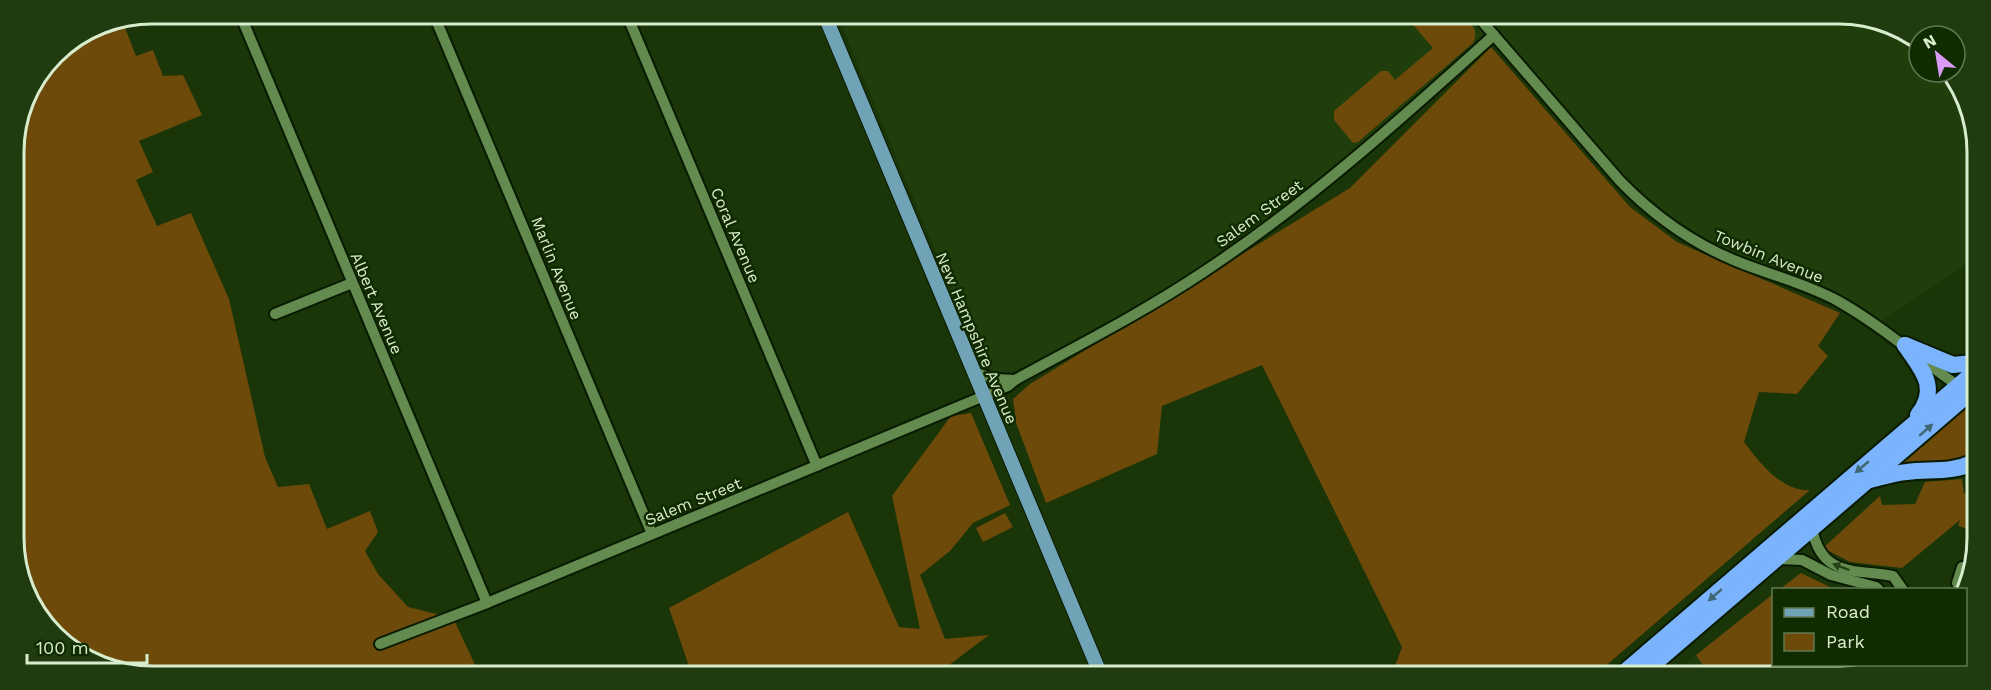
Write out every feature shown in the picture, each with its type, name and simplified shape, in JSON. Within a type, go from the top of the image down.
[{"type":"highway","points":[[1905,345],[1953,365],[1967,364]]},
{"type":"highway","points":[[1905,345],[1925,377],[1929,392],[1923,409],[1907,429]]},
{"type":"highway","points":[[1631,666],[1907,429],[1967,393]]},
{"type":"highway","points":[[1651,666],[1967,393]]},
{"type":"highway","points":[[1866,482],[1896,473],[1946,471],[1967,465]]},
{"type":"main road","name":"New Hampshire Avenue","points":[[828,24],[1097,666]]},
{"type":"street","name":"Albert Avenue","points":[[244,24],[487,603]]},
{"type":"street","name":"Marlin Avenue","points":[[438,24],[652,534]]},
{"type":"street","name":"Coral Avenue","points":[[631,24],[817,466]]},
{"type":"street","name":"Towbin Avenue","points":[[1484,24],[1620,181],[1661,218],[1695,241],[1735,261],[1806,286],[1838,301],[1905,345],[1967,391]]},
{"type":"street","name":"Salem Street","points":[[380,644],[487,603],[984,398],[1008,386],[1204,272],[1286,213],[1386,132],[1494,35]]},
{"type":"street","points":[[275,314],[352,282]]},
{"type":"street","points":[[973,372],[996,379],[1015,380]]},
{"type":"street","points":[[1812,528],[1815,545],[1828,562],[1855,572],[1893,576],[1902,588]]},
{"type":"street","points":[[1775,559],[1802,560],[1831,574],[1877,588]]},
{"type":"street","points":[[1958,585],[1964,567]]},
{"type":"shaded area","points":[[841,24],[1855,25],[1880,31],[1907,44],[1907,84],[1947,84],[1963,119],[1967,152],[1967,264],[1876,325],[1838,301],[1735,261],[1640,202],[1494,36],[1386,132],[1204,272],[1064,353],[1005,374],[993,373],[982,364]]},
{"type":"shaded area","points":[[1696,655],[1703,666],[1683,666]]},
{"type":"green space","points":[[1412,24],[1471,24],[1475,31],[1473,43],[1358,142],[1353,143],[1334,120],[1334,111],[1381,71],[1388,71],[1395,80],[1433,48]]},
{"type":"green space","points":[[125,27],[136,56],[153,50],[163,76],[183,75],[202,115],[139,141],[153,172],[136,180],[157,226],[191,213],[229,299],[265,457],[278,487],[309,484],[327,529],[370,511],[378,532],[365,551],[378,574],[408,607],[453,618],[476,666],[152,666],[119,662],[96,653],[68,634],[46,609],[31,579],[24,546],[24,144],[28,119],[41,88],[68,56],[88,41]]},
{"type":"green space","points":[[1491,47],[1630,207],[1677,242],[1840,313],[1818,346],[1828,356],[1797,394],[1759,392],[1744,442],[1764,467],[1781,481],[1790,486],[1810,490],[1605,666],[1395,666],[1402,647],[1262,365],[1162,406],[1157,454],[1046,503],[1015,420],[1013,399],[1030,384],[1350,188]]},
{"type":"green space","points":[[1967,407],[1967,458],[1962,461],[1907,465],[1903,463]]},
{"type":"green space","points":[[971,413],[1010,505],[973,523],[950,551],[920,575],[945,639],[989,635],[949,666],[689,666],[669,608],[848,512],[899,627],[920,629],[892,496],[951,416]]},
{"type":"green space","points":[[1962,479],[1964,494],[1967,492],[1967,529],[1958,526],[1960,520],[1902,568],[1850,562],[1823,548],[1880,496],[1882,505],[1915,504],[1925,482]]},
{"type":"green space","points":[[1005,513],[1013,527],[983,542],[976,528]]},
{"type":"green space","points":[[1801,573],[1832,588],[1781,588]]},
{"type":"green space","points":[[1772,595],[1772,666],[1703,666],[1696,655]]}]
